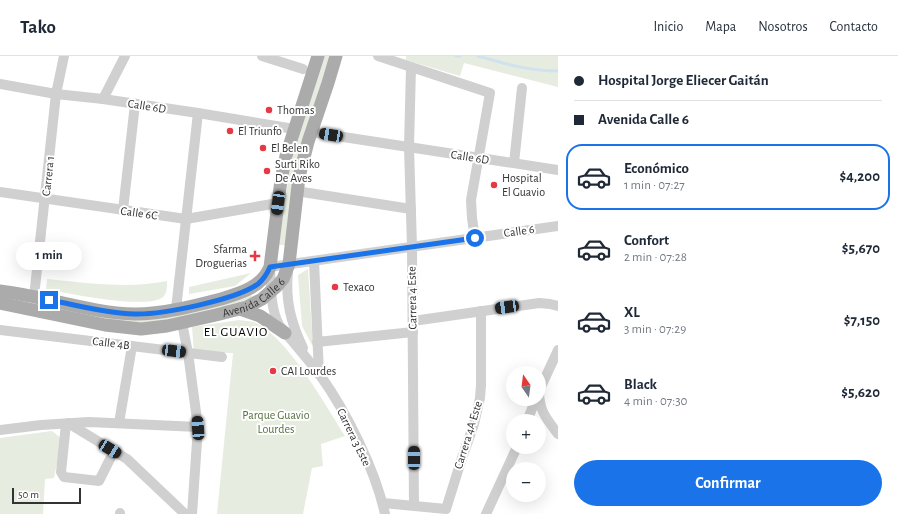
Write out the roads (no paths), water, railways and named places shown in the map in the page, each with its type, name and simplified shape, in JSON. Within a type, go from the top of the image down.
[{"type":"main road","points":[[270,267],[278,203],[286,156],[318,56]]},
{"type":"main road","points":[[289,264],[296,191],[302,162],[336,56]]},
{"type":"main road","name":"Avenida Calle 6","points":[[0,303],[126,328],[167,326],[240,309],[258,302],[272,292],[282,279],[289,264]]},
{"type":"main road","name":"Avenida Calle 6","points":[[0,291],[122,313],[144,314],[176,309],[240,293],[261,281],[270,267]]},
{"type":"main road","points":[[240,309],[260,316],[285,333]]},
{"type":"street","name":"Carrera 1","points":[[34,297],[56,94],[64,56]]},
{"type":"street","points":[[103,99],[125,56]]},
{"type":"street","points":[[262,56],[303,69]]},
{"type":"street","points":[[378,56],[490,93],[471,200],[475,238]]},
{"type":"street","name":"Carrera 4 Este","points":[[411,67],[409,147],[412,247],[414,506]]},
{"type":"street","name":"Calle 6D","points":[[0,84],[56,94],[103,99],[294,129]]},
{"type":"street","points":[[514,163],[522,88]]},
{"type":"street","points":[[123,210],[135,104]]},
{"type":"street","points":[[176,309],[198,113]]},
{"type":"street","name":"Calle 6D","points":[[311,132],[558,170]]},
{"type":"street","points":[[296,191],[411,209]]},
{"type":"street","name":"Calle 6C","points":[[0,192],[186,219],[278,203]]},
{"type":"street","name":"Calle 6","points":[[289,264],[558,226]]},
{"type":"street","points":[[314,261],[319,374]]},
{"type":"street","name":"Avenida Calle 6","points":[[270,267],[289,264]]},
{"type":"street","name":"Carrera 3 Este","points":[[289,264],[287,295],[291,319],[312,365]]},
{"type":"street","name":"Carrera 3 Este","points":[[270,267],[273,307],[276,320],[319,374],[334,397],[368,464],[383,503],[385,514]]},
{"type":"street","points":[[413,321],[539,303],[558,306]]},
{"type":"street","name":"Carrera 4A Este","points":[[414,506],[446,509],[474,424],[480,398],[481,311]]},
{"type":"street","points":[[182,323],[188,353],[198,428],[192,514]]},
{"type":"street","name":"Calle 4B","points":[[0,330],[222,357]]},
{"type":"street","points":[[317,342],[413,332]]},
{"type":"street","points":[[119,423],[132,346]]},
{"type":"street","points":[[546,375],[558,350]]},
{"type":"street","points":[[541,406],[548,421],[558,434]]},
{"type":"street","points":[[0,430],[67,424],[119,423],[198,428]]},
{"type":"street","points":[[67,424],[61,472],[64,477],[98,481],[110,459]]},
{"type":"street","points":[[67,424],[127,459],[185,514]]},
{"type":"street","points":[[486,514],[514,454]]},
{"type":"street","points":[[383,503],[414,506]]},
{"type":"waterway","points":[[478,56],[527,68],[558,71]]},
{"type":"place","name":"Thomas","points":[[269,110]]},
{"type":"place","name":"El Triunfo","points":[[230,131]]},
{"type":"place","name":"El Belen","points":[[263,148]]},
{"type":"place","name":"Surti Riko De Aves","points":[[267,171]]},
{"type":"place","name":"Hospital El Guavio","points":[[494,185]]},
{"type":"place","name":"Sfarma Droguerias","points":[[255,256]]},
{"type":"place","name":"Texaco","points":[[335,287]]},
{"type":"place","name":"CAI Lourdes","points":[[273,371]]},
{"type":"district","name":"EL GUAVIO","points":[[236,331]]},
{"type":"park label","name":"Parque Guavio Lourdes","points":[[276,422]]}]
